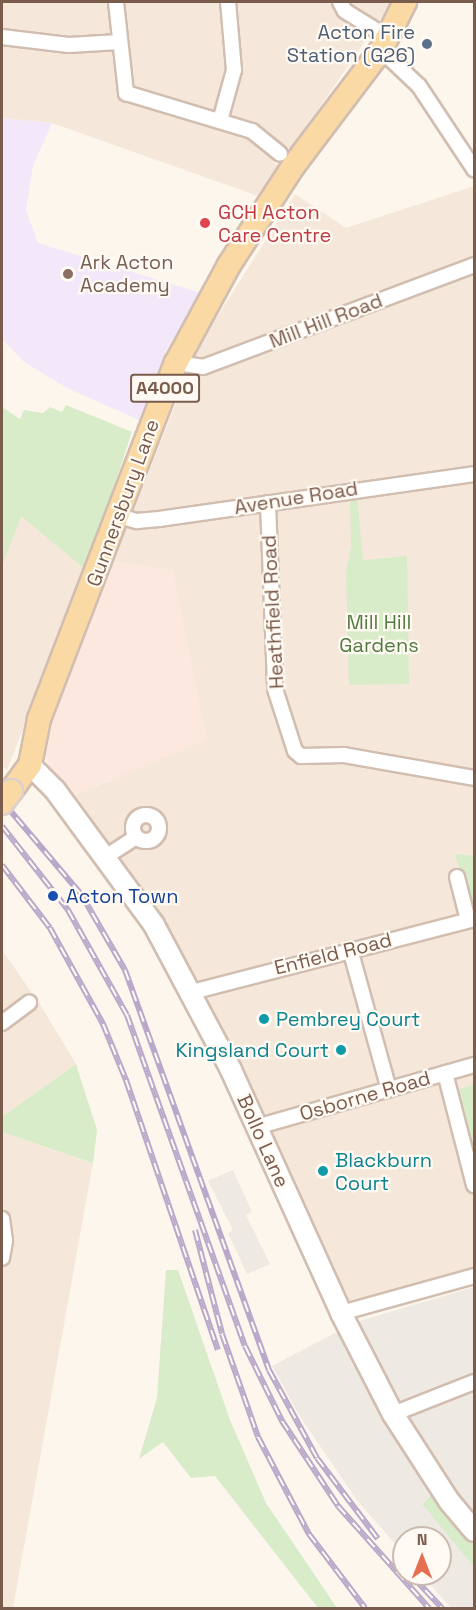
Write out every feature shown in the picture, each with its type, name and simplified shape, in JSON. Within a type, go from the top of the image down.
[{"type":"main road","name":"Gunnersbury Lane","points":[[6,797],[30,765],[39,719],[176,363],[252,229],[384,44],[405,2]]},
{"type":"street","points":[[116,2],[126,93],[252,131],[280,154]]},
{"type":"street","points":[[220,122],[234,70],[228,2]]},
{"type":"street","points":[[340,2],[345,11],[384,44],[419,86],[474,169]]},
{"type":"street","points":[[2,37],[69,45],[119,42]]},
{"type":"street","name":"Mill Hill Road","points":[[176,363],[203,367],[474,265]]},
{"type":"street","name":"Avenue Road","points":[[119,516],[148,520],[474,474]]},
{"type":"street","name":"Heathfield Road","points":[[268,503],[275,689],[295,751],[301,756],[344,755],[474,778]]},
{"type":"street","name":"Bollo Lane","points":[[30,765],[56,790],[154,925],[192,992],[341,1314],[393,1414],[449,1501],[474,1531]]},
{"type":"street","points":[[106,856],[136,837]]},
{"type":"street","points":[[457,878],[471,920]]},
{"type":"street","name":"Enfield Road","points":[[192,992],[350,949],[471,920]]},
{"type":"street","points":[[350,949],[389,1090]]},
{"type":"street","points":[[2,1023],[29,1003]]},
{"type":"street","name":"Osborne Road","points":[[256,1127],[474,1065]]},
{"type":"street","points":[[445,1073],[474,1185]]},
{"type":"street","points":[[2,1219],[5,1241],[2,1258]]},
{"type":"street","points":[[341,1314],[474,1276]]},
{"type":"street","points":[[393,1414],[474,1382]]},
{"type":"shaded area","points":[[2,2],[392,2],[291,149],[284,145],[273,162],[279,166],[258,196],[52,123],[2,118]]},
{"type":"shaded area","name":"Ark Acton Academy","points":[[2,118],[52,123],[33,166],[26,210],[38,243],[201,293],[166,350],[139,420],[67,388],[24,362],[2,339]]},
{"type":"shaded area","points":[[474,186],[474,1270],[348,1304],[288,1177],[243,1068],[181,951],[75,795],[112,780],[173,571],[114,561],[198,347],[295,194],[346,228]]},
{"type":"shaded area","points":[[21,514],[86,570],[7,770],[2,766],[2,567]]},
{"type":"shaded area","points":[[114,561],[173,571],[207,740],[75,795],[48,766],[44,750],[71,660]]},
{"type":"shaded area","points":[[2,950],[41,1006],[76,1064],[2,1117]]},
{"type":"shaded area","points":[[2,1132],[93,1163],[13,1608],[2,1608]]},
{"type":"shaded area","points":[[233,1170],[252,1212],[246,1215],[270,1264],[247,1274],[228,1233],[233,1230],[208,1181]]},
{"type":"shaded area","points":[[474,1287],[474,1608],[451,1608],[432,1586],[452,1586],[452,1526],[392,1526],[392,1540],[356,1499],[299,1415],[272,1366],[356,1322]]},
{"type":"green space","points":[[66,405],[132,432],[86,570],[21,516],[2,567],[2,407],[20,419],[24,410],[43,413],[50,407],[62,412]]},
{"type":"green space","name":"Mill Hill Gardens","points":[[357,494],[363,560],[407,556],[409,684],[349,685],[346,573],[351,546],[350,496]]},
{"type":"green space","points":[[455,854],[474,856],[474,905],[470,906]]},
{"type":"green space","points":[[76,1064],[97,1130],[93,1163],[2,1132],[2,1117]]},
{"type":"green space","points":[[474,1085],[474,1149],[459,1089]]},
{"type":"green space","points":[[166,1270],[178,1270],[230,1420],[266,1503],[337,1608],[318,1608],[215,1476],[191,1478],[163,1442],[139,1459],[157,1398]]},
{"type":"green space","points":[[431,1496],[474,1545],[474,1567],[452,1540],[452,1526],[440,1526],[422,1504]]},
{"type":"railway","points":[[2,801],[81,894],[125,970],[269,1370],[317,1458],[378,1539]]},
{"type":"railway","points":[[2,826],[68,910],[127,1015],[245,1346],[282,1421],[338,1506],[429,1608]]},
{"type":"railway","points":[[2,865],[50,928],[103,1024],[126,1080],[218,1350]]},
{"type":"railway","points":[[195,1230],[222,1334],[258,1437],[309,1534],[365,1608]]},
{"type":"railway","points":[[421,1586],[442,1608]]},
{"type":"place","name":"Acton Fire Station (G26)","points":[[427,44]]},
{"type":"place","name":"GCH Acton Care Centre","points":[[205,223]]},
{"type":"place","name":"Ark Acton Academy","points":[[68,274]]},
{"type":"place","name":"Acton Town","points":[[53,896]]},
{"type":"place","name":"Pembrey Court","points":[[264,1019]]},
{"type":"place","name":"Kingsland Court","points":[[341,1050]]},
{"type":"place","name":"Blackburn Court","points":[[323,1171]]}]
